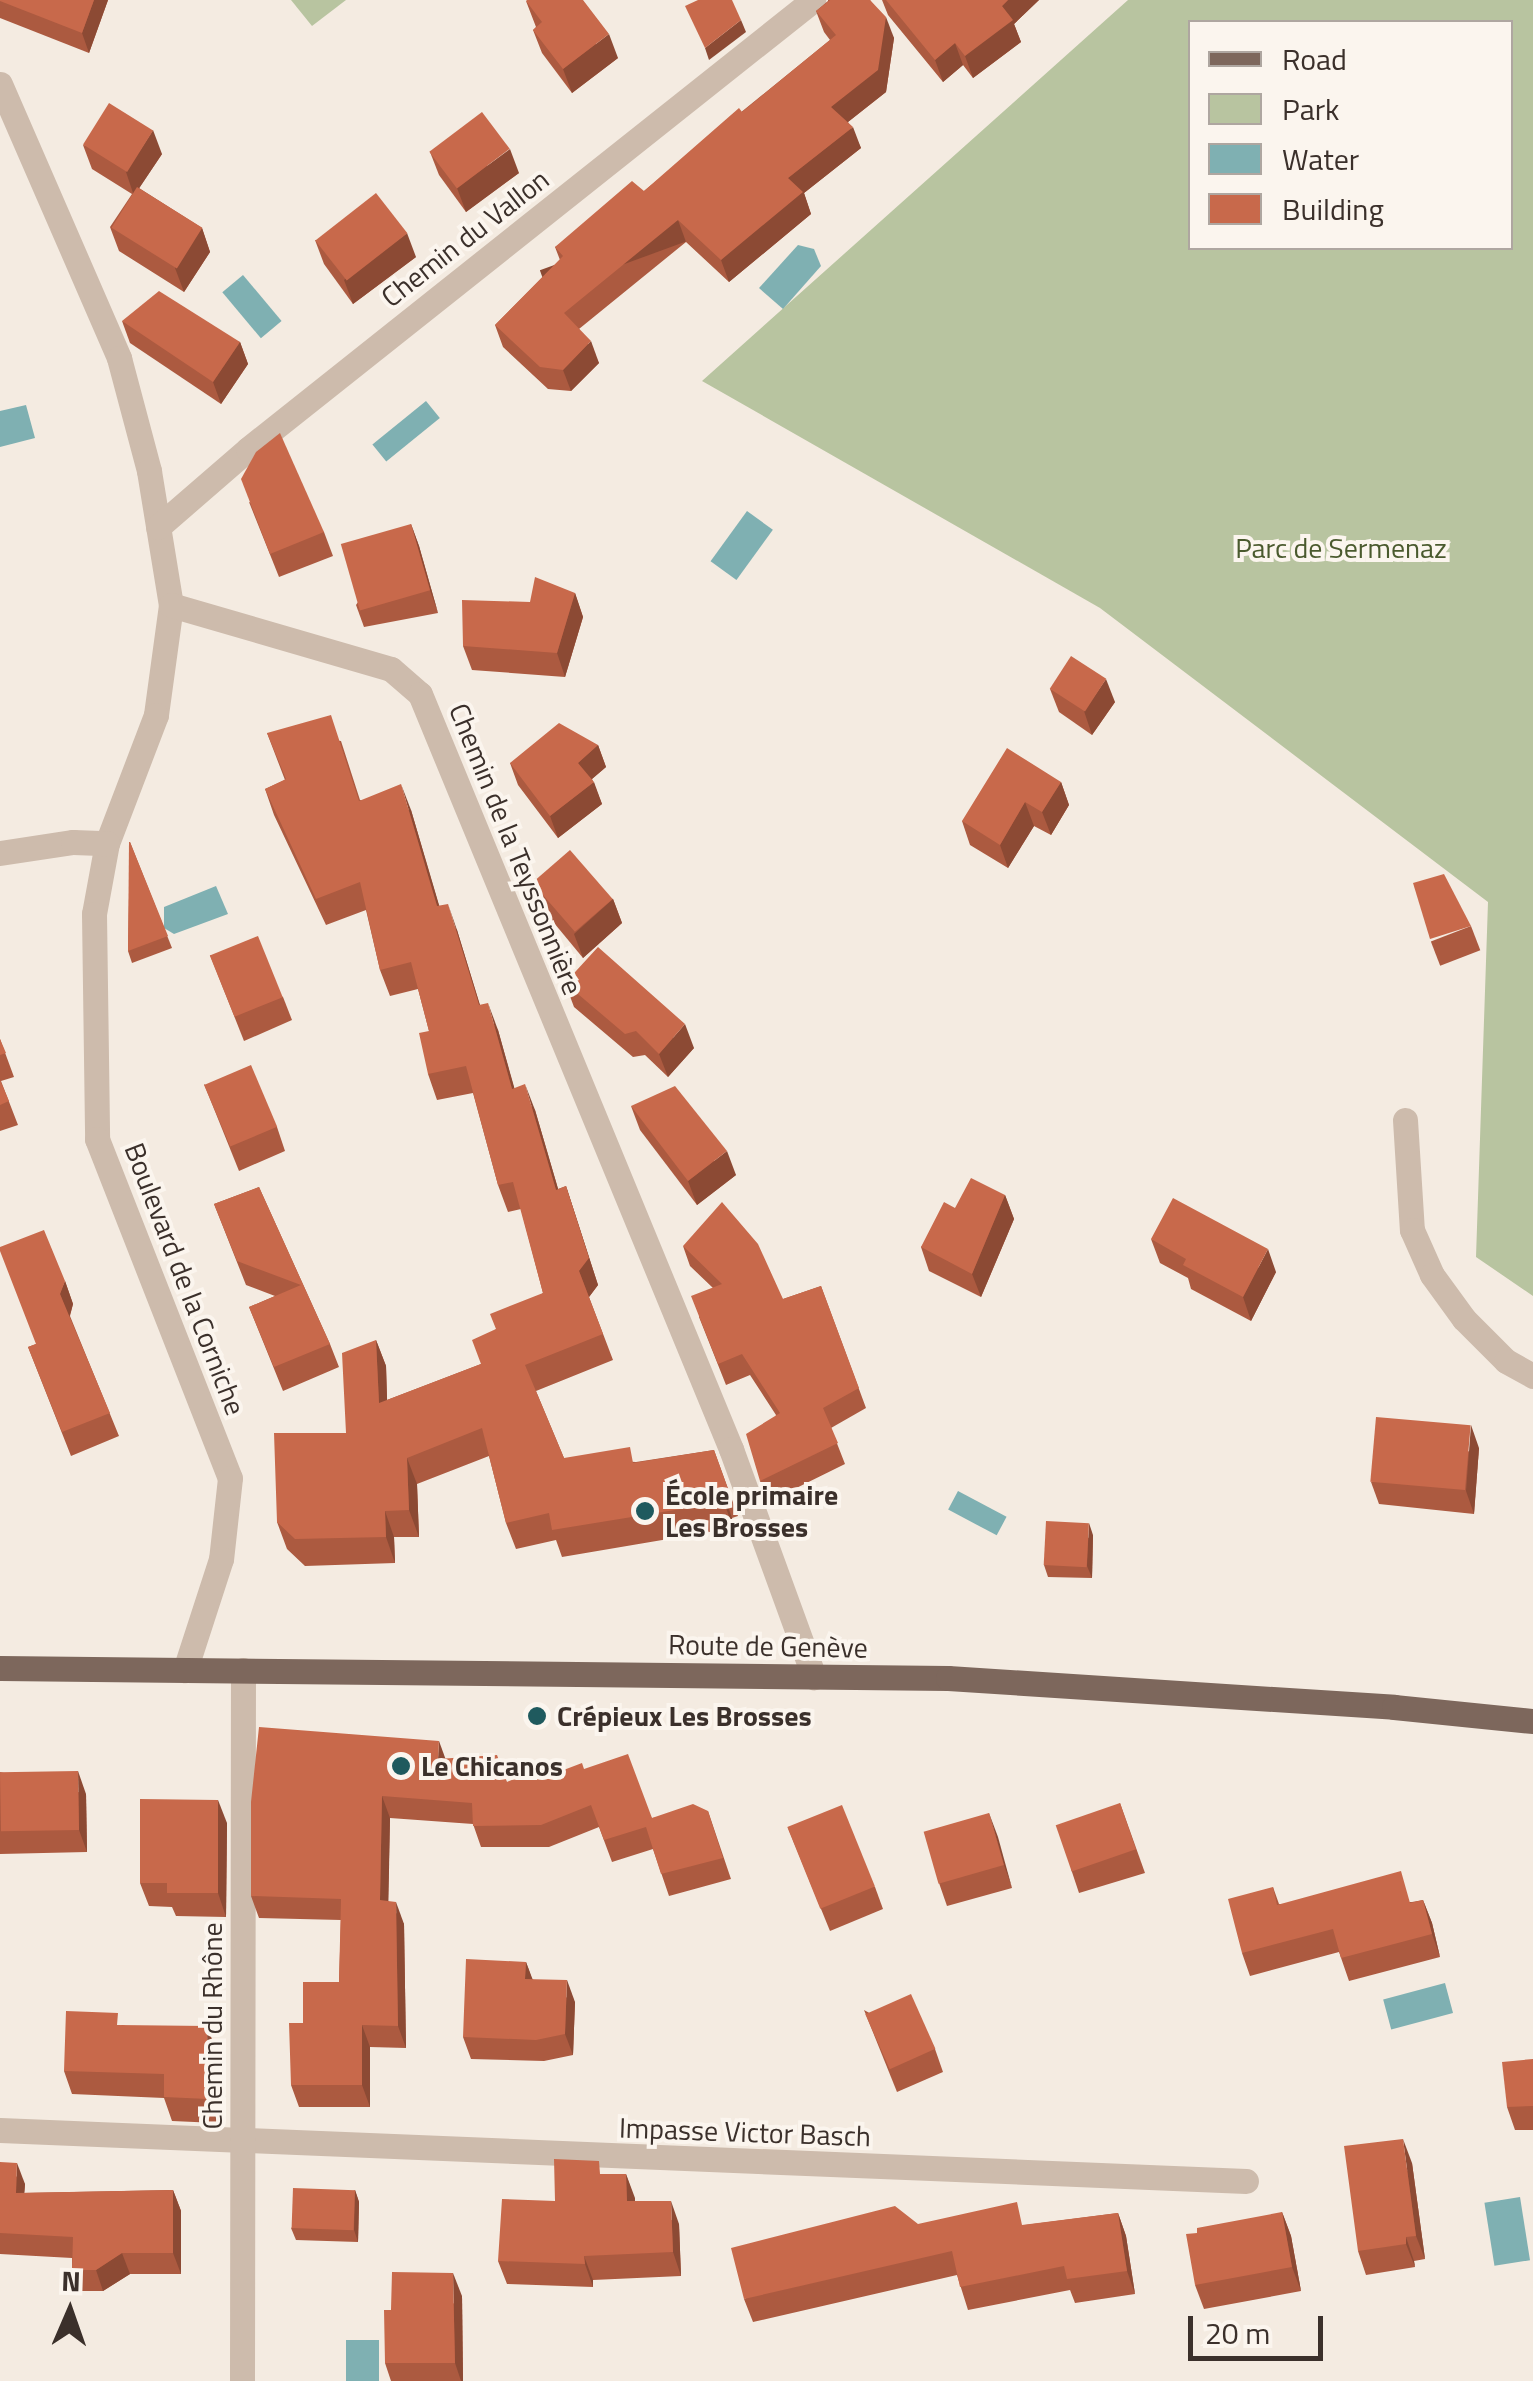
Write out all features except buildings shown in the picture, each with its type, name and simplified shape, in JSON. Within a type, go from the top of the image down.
[{"type":"main road","name":"Route de Genève","points":[[0,1668],[948,1678],[1394,1707],[1533,1722]]},
{"type":"street","name":"Chemin du Vallon","points":[[158,527],[248,449],[813,0]]},
{"type":"street","points":[[0,84],[119,358],[158,527],[171,605]]},
{"type":"street","name":"Boulevard de la Corniche","points":[[171,605],[156,714],[107,843],[94,914],[98,1139],[230,1478],[221,1559],[185,1670]]},
{"type":"street","name":"Chemin de la Teyssonnière","points":[[171,605],[391,669],[420,694],[731,1448],[814,1677]]},
{"type":"street","points":[[0,853],[72,842],[107,843]]},
{"type":"street","points":[[1404,1120],[1412,1230],[1432,1275],[1464,1320],[1506,1361],[1533,1376]]},
{"type":"street","name":"Chemin du Rhône","points":[[242,1670],[242,2381]]},
{"type":"street","name":"Impasse Victor Basch","points":[[0,2130],[1246,2181]]},
{"type":"green space","points":[[291,0],[346,0],[312,26]]},
{"type":"green space","name":"Parc de Sermenaz","points":[[1128,0],[1533,0],[1533,1296],[1476,1257],[1488,902],[1100,608],[702,381]]},
{"type":"water","points":[[798,245],[814,249],[821,266],[783,309],[759,288]]},
{"type":"water","points":[[243,275],[282,321],[261,338],[222,292]]},
{"type":"water","points":[[426,401],[440,418],[386,462],[372,444]]},
{"type":"water","points":[[26,405],[35,438],[0,447],[0,411]]},
{"type":"water","points":[[747,511],[773,530],[736,580],[711,561]]},
{"type":"water","points":[[216,886],[228,914],[174,934],[164,928],[164,907]]},
{"type":"water","points":[[958,1491],[1007,1517],[997,1535],[948,1510]]},
{"type":"water","points":[[1445,1983],[1453,2013],[1391,2030],[1383,2000]]},
{"type":"water","points":[[1520,2197],[1530,2260],[1494,2266],[1484,2203]]},
{"type":"water","points":[[346,2340],[379,2340],[379,2381],[346,2381]]},
{"type":"place","name":"École primaire Les Brosses","points":[[645,1511]]},
{"type":"place","name":"Crépieux Les Brosses","points":[[537,1716]]},
{"type":"place","name":"Le Chicanos","points":[[401,1766]]}]
